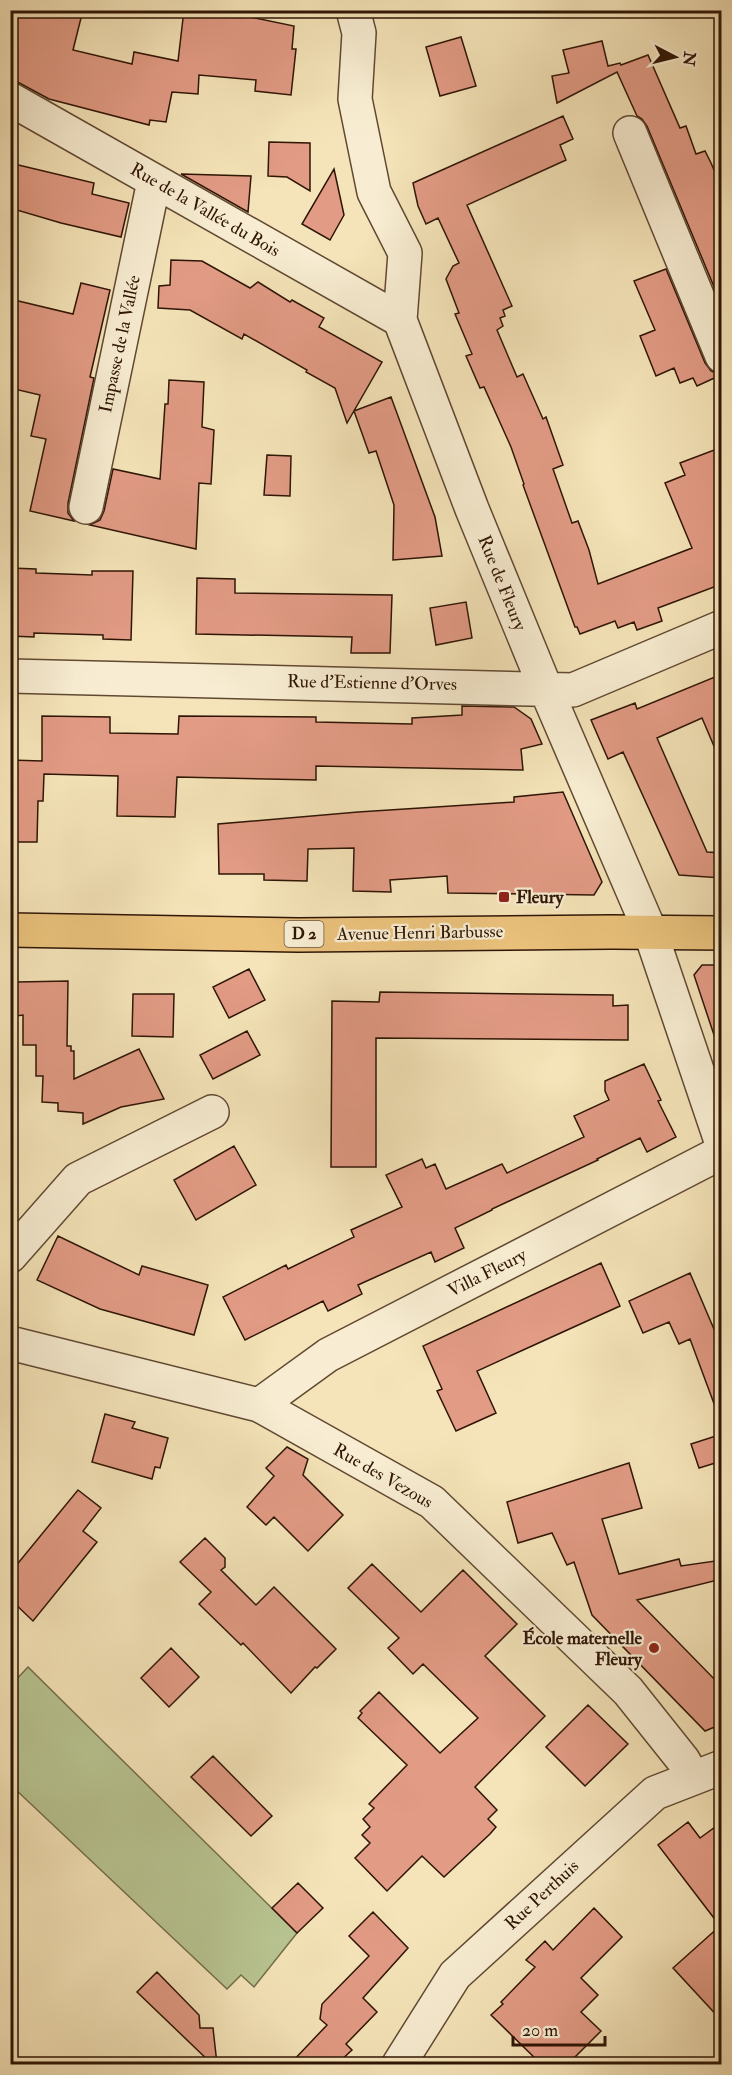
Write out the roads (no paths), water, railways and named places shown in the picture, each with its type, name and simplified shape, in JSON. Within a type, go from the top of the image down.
[{"type":"main road","name":"Avenue Henri Barbusse","points":[[10,930],[298,934],[722,933]]},
{"type":"street","name":"Rue de Fleury","points":[[353,10],[359,33],[355,99],[374,192],[405,253],[400,320],[472,509],[650,932],[722,1144]]},
{"type":"street","name":"Rue de la Vallée du Bois","points":[[10,99],[400,320]]},
{"type":"street","points":[[630,134],[722,356]]},
{"type":"street","name":"Impasse de la Vallée","points":[[86,507],[154,181]]},
{"type":"street","name":"Rue d'Estienne d'Orves","points":[[10,676],[545,687],[573,690],[722,627]]},
{"type":"street","points":[[10,1256],[78,1179],[212,1112]]},
{"type":"street","name":"Villa Fleury","points":[[259,1405],[328,1355],[722,1152]]},
{"type":"street","name":"Rue des Vezous","points":[[10,1343],[259,1405],[432,1502],[628,1691],[683,1760],[707,1772]]},
{"type":"street","name":"Rue Perthuis","points":[[399,2064],[455,1975],[655,1792],[707,1772]]},
{"type":"place","name":"Fleury","points":[[504,897]]},
{"type":"place","name":"École maternelle Fleury","points":[[654,1648]]}]
